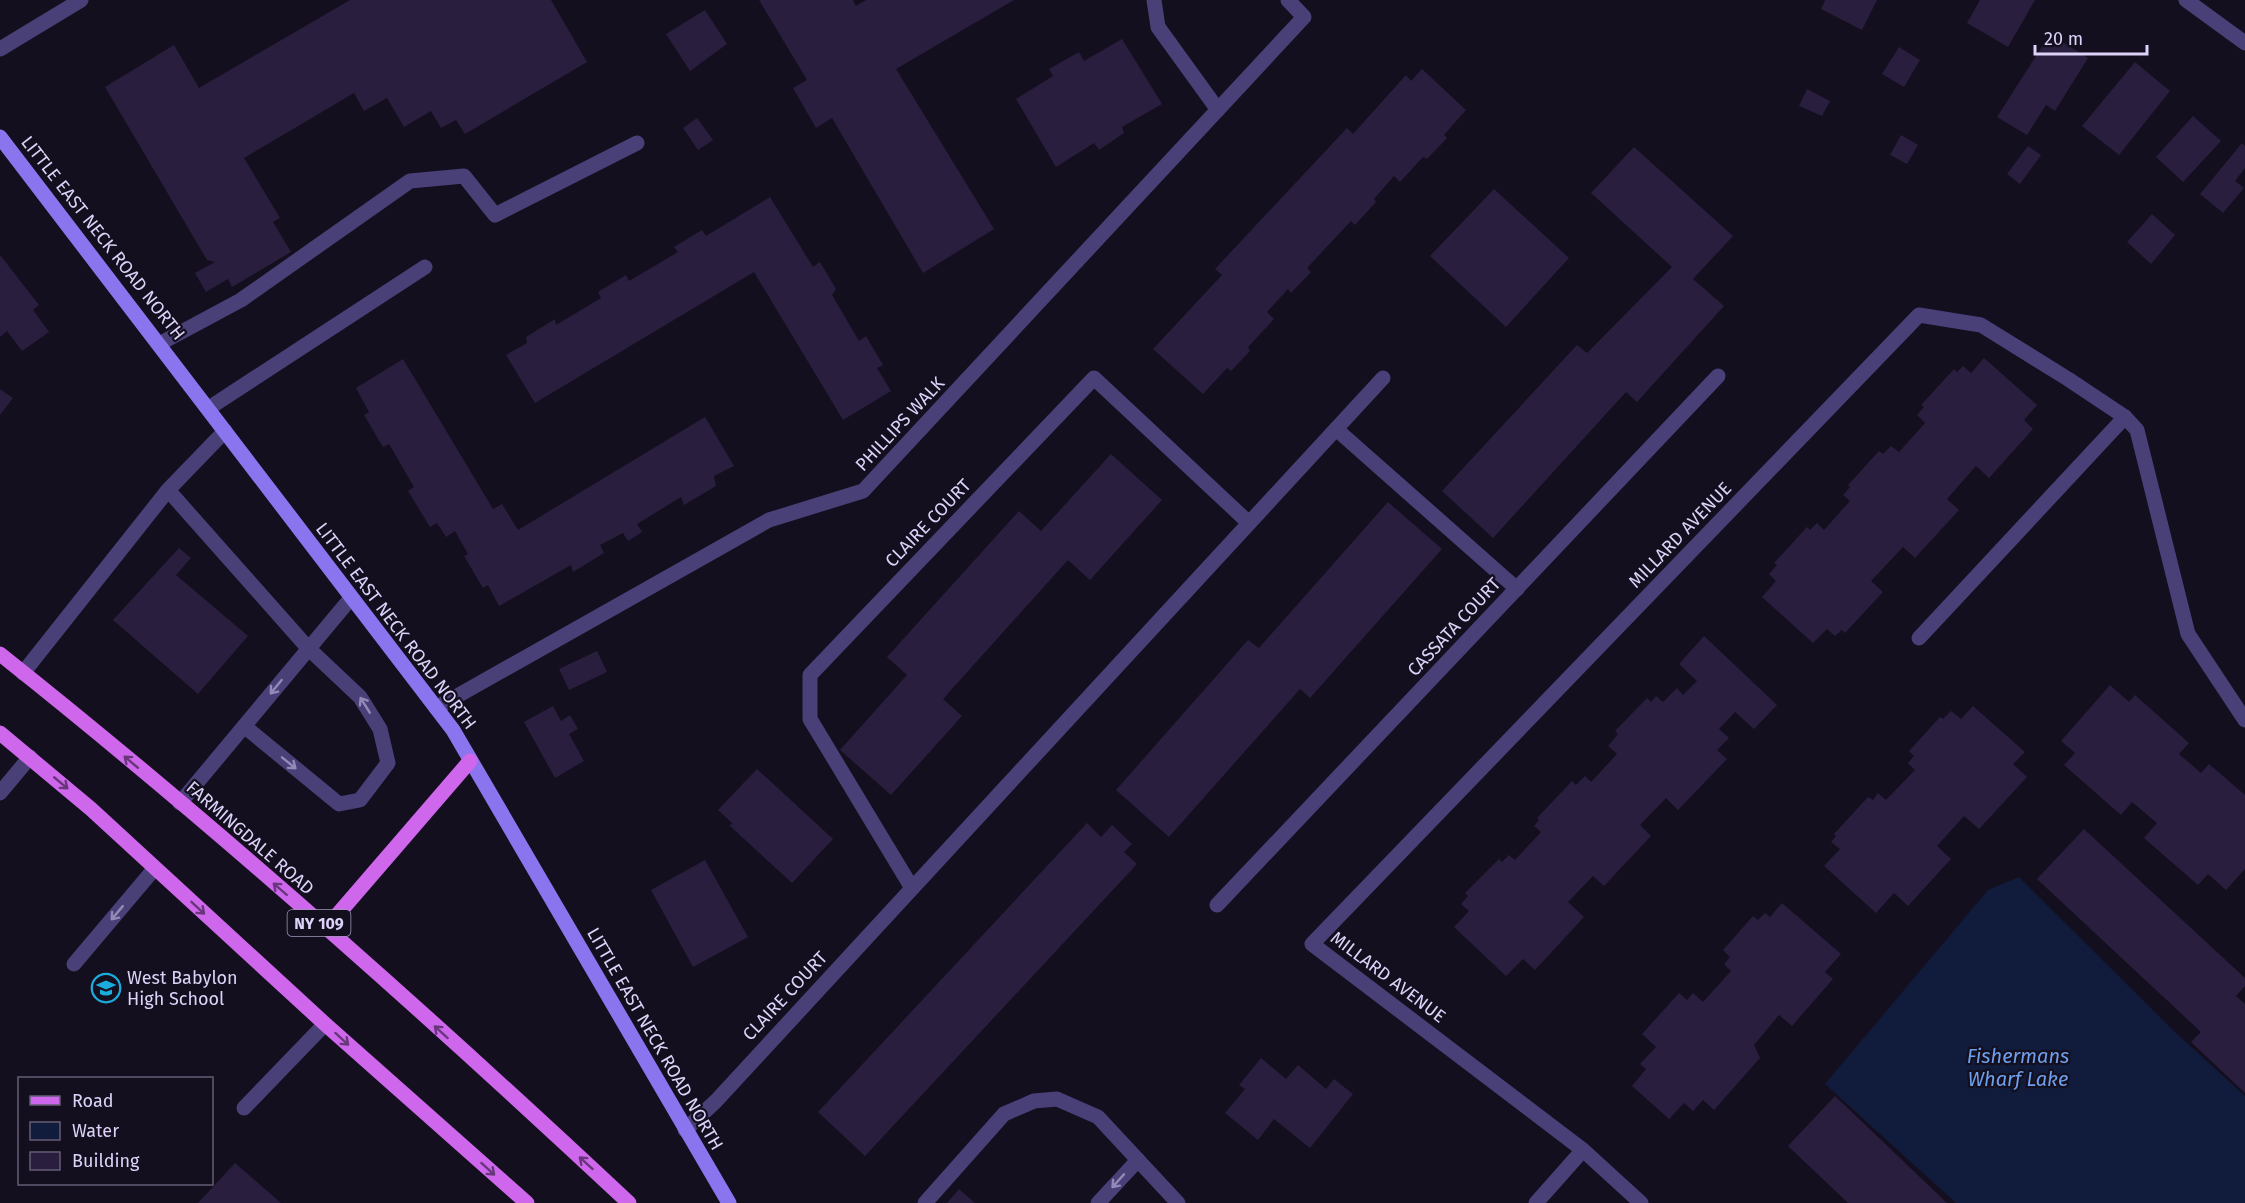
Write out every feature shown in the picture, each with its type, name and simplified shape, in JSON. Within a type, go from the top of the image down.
[{"type":"main road","name":"LITTLE EAST NECK ROAD NORTH","points":[[0,137],[436,708],[470,761],[729,1203]]},
{"type":"main road","name":"FARMINGDALE ROAD","points":[[0,654],[326,928],[629,1203]]},
{"type":"main road","points":[[0,733],[91,808],[325,1024],[527,1203]]},
{"type":"main road","points":[[326,928],[470,761]]},
{"type":"street","points":[[0,49],[81,0]]},
{"type":"street","points":[[1155,0],[1158,27],[1218,110]]},
{"type":"street","name":"PHILLIPS WALK","points":[[436,708],[769,520],[863,491],[1304,17],[1288,0]]},
{"type":"street","points":[[2186,0],[2245,43]]},
{"type":"street","points":[[159,344],[241,300],[410,181],[464,176],[495,215],[637,143]]},
{"type":"street","points":[[209,408],[425,267]]},
{"type":"street","name":"MILLARD AVENUE","points":[[1641,1203],[1582,1150],[1312,944],[1919,315],[1981,325],[2124,417],[2137,430],[2188,634],[2245,720]]},
{"type":"street","name":"CASSATA COURT","points":[[1217,905],[1718,376]]},
{"type":"street","name":"CLAIRE COURT","points":[[912,888],[810,719],[810,675],[1094,378],[1249,523]]},
{"type":"street","name":"CLAIRE COURT","points":[[685,1130],[716,1101],[1383,378]]},
{"type":"street","points":[[1919,638],[2124,417]]},
{"type":"street","points":[[1336,429],[1516,589]]},
{"type":"street","points":[[23,673],[168,490],[225,431]]},
{"type":"street","points":[[168,490],[308,648],[360,697],[380,729],[388,763],[360,800],[339,804],[244,726]]},
{"type":"street","points":[[180,803],[351,597]]},
{"type":"street","points":[[0,793],[30,757]]},
{"type":"street","points":[[74,964],[155,868]]},
{"type":"street","points":[[244,1108],[325,1024]]},
{"type":"street","points":[[925,1203],[1004,1114],[1034,1101],[1057,1099],[1098,1117],[1174,1202]]},
{"type":"street","points":[[1536,1203],[1582,1150]]},
{"type":"street","points":[[1098,1203],[1138,1160]]},
{"type":"water","name":"Fishermans Wharf Lake","points":[[2019,877],[2176,1033],[2245,1096],[2245,1203],[1956,1203],[1825,1084],[1988,890]]},
{"type":"building","points":[[350,0],[551,0],[587,62],[465,134],[456,120],[441,128],[431,111],[404,127],[387,98],[364,111],[354,93],[244,158],[280,218],[273,222],[291,252],[232,287],[228,279],[206,292],[195,273],[215,262],[207,260],[105,87],[174,45],[199,88]]},
{"type":"building","points":[[759,0],[853,0],[856,6],[866,0],[1014,0],[896,69],[994,229],[923,273],[832,118],[816,128],[793,88],[807,80]]},
{"type":"building","points":[[1825,0],[1877,0],[1862,30],[1821,9]]},
{"type":"building","points":[[1980,0],[2035,0],[2008,47],[1967,23]]},
{"type":"building","points":[[705,10],[727,44],[690,71],[666,34]]},
{"type":"building","points":[[2050,34],[2088,58],[2055,111],[2046,105],[2027,135],[1997,117]]},
{"type":"building","points":[[1122,39],[1162,104],[1122,127],[1124,133],[1099,150],[1094,143],[1056,167],[1016,99],[1053,76],[1049,69],[1079,52],[1084,61]]},
{"type":"building","points":[[1899,47],[1920,60],[1904,87],[1882,74]]},
{"type":"building","points":[[2135,62],[2170,91],[2119,155],[2082,126]]},
{"type":"building","points":[[1422,69],[1466,110],[1444,135],[1447,138],[1427,159],[1423,157],[1400,182],[1394,176],[1374,199],[1376,202],[1355,225],[1351,221],[1307,268],[1311,272],[1291,293],[1288,289],[1267,312],[1274,319],[1248,347],[1250,351],[1231,371],[1227,368],[1203,394],[1153,349],[1222,275],[1215,269],[1347,128],[1353,134],[1406,75],[1411,81]]},
{"type":"building","points":[[1807,89],[1830,101],[1822,116],[1799,106]]},
{"type":"building","points":[[2193,116],[2221,141],[2183,182],[2156,157]]},
{"type":"building","points":[[697,118],[713,140],[698,150],[683,128]]},
{"type":"building","points":[[1901,135],[1918,145],[1907,164],[1890,155]]},
{"type":"building","points":[[2242,143],[2245,146],[2245,168],[2235,181],[2244,188],[2223,213],[2200,194]]},
{"type":"building","points":[[2028,146],[2041,155],[2020,184],[2007,174]]},
{"type":"building","points":[[1634,147],[1733,236],[1693,279],[1724,306],[1637,402],[1626,392],[1493,538],[1442,491],[1577,345],[1587,353],[1672,267],[1591,193]]},
{"type":"building","points":[[1494,189],[1569,258],[1506,327],[1430,256]]},
{"type":"building","points":[[770,197],[813,267],[820,262],[836,289],[832,295],[859,341],[866,336],[883,365],[877,368],[891,391],[843,420],[754,272],[535,403],[506,355],[527,343],[526,337],[555,319],[556,325],[601,298],[598,292],[626,275],[629,281],[678,252],[674,247],[702,230],[706,236]]},
{"type":"building","points":[[2152,214],[2175,235],[2151,264],[2127,242]]},
{"type":"building","points":[[0,255],[39,305],[33,310],[49,332],[22,351],[7,331],[0,337]]},
{"type":"building","points":[[1984,358],[2037,405],[2024,420],[2033,429],[1989,478],[1976,466],[1947,499],[1959,510],[1915,558],[1903,547],[1871,581],[1883,592],[1845,633],[1842,630],[1835,636],[1827,629],[1813,643],[1762,597],[1776,581],[1769,574],[1777,565],[1774,563],[1807,527],[1810,530],[1817,523],[1824,530],[1850,501],[1843,495],[1850,487],[1848,485],[1879,451],[1883,454],[1891,446],[1899,452],[1925,423],[1917,415],[1924,407],[1921,405],[1954,369],[1957,372],[1963,366],[1971,373]]},
{"type":"building","points":[[403,359],[493,509],[502,504],[518,530],[705,417],[734,466],[714,476],[716,486],[684,505],[681,497],[637,524],[642,532],[628,541],[623,533],[600,545],[604,553],[573,572],[571,565],[499,606],[488,585],[483,588],[464,556],[468,554],[455,531],[446,537],[437,523],[430,527],[408,491],[414,487],[389,444],[383,447],[364,415],[369,412],[356,388]]},
{"type":"building","points":[[0,389],[13,398],[0,415]]},
{"type":"building","points":[[1111,454],[1162,500],[1090,580],[1068,560],[943,699],[962,716],[891,795],[840,750],[907,675],[887,657],[1019,511],[1041,531]]},
{"type":"building","points":[[1388,502],[1442,549],[1310,698],[1300,689],[1169,837],[1116,790],[1248,640],[1259,648]]},
{"type":"building","points":[[179,548],[191,558],[176,575],[248,636],[198,694],[113,620]]},
{"type":"building","points":[[1704,636],[1777,705],[1754,729],[1735,712],[1719,729],[1729,738],[1717,750],[1727,759],[1678,810],[1666,798],[1640,825],[1651,836],[1604,886],[1593,876],[1568,902],[1584,917],[1535,970],[1523,959],[1506,976],[1454,927],[1469,911],[1461,904],[1468,896],[1465,893],[1499,859],[1502,862],[1509,855],[1515,860],[1541,832],[1534,826],[1539,820],[1537,818],[1572,781],[1576,785],[1585,776],[1591,782],[1617,754],[1608,746],[1618,734],[1615,731],[1647,698],[1651,702],[1656,696],[1663,702],[1677,688],[1683,695],[1697,681],[1679,664]]},
{"type":"building","points":[[597,651],[607,672],[569,690],[559,669]]},
{"type":"building","points":[[2110,685],[2129,702],[2135,695],[2189,743],[2179,754],[2201,773],[2209,764],[2245,795],[2245,869],[2226,890],[2208,874],[2198,885],[2144,838],[2157,823],[2132,802],[2121,815],[2064,765],[2075,753],[2061,741]]},
{"type":"building","points":[[553,706],[561,721],[570,715],[578,729],[569,734],[584,761],[555,778],[524,722]]},
{"type":"building","points":[[1973,706],[2025,752],[2013,764],[2027,777],[1979,829],[1964,816],[1937,846],[1951,859],[1908,906],[1894,893],[1876,913],[1824,866],[1840,849],[1831,842],[1836,836],[1834,834],[1868,797],[1873,800],[1878,793],[1886,800],[1915,770],[1908,763],[1914,756],[1909,751],[1940,717],[1943,719],[1951,711],[1961,719]]},
{"type":"building","points":[[757,769],[833,839],[792,883],[729,825],[733,824],[718,810]]},
{"type":"building","points":[[1087,823],[1101,837],[1112,825],[1132,844],[1124,852],[1137,864],[865,1156],[818,1112]]},
{"type":"building","points":[[2084,829],[2245,978],[2245,986],[2236,996],[2245,1004],[2245,1093],[2191,1042],[2201,1032],[2037,879]]},
{"type":"building","points":[[705,860],[748,937],[693,967],[651,890]]},
{"type":"building","points":[[1782,903],[1841,954],[1825,972],[1833,979],[1792,1026],[1779,1015],[1754,1045],[1760,1058],[1714,1110],[1703,1100],[1693,1111],[1684,1103],[1669,1119],[1632,1086],[1646,1069],[1640,1064],[1656,1047],[1642,1034],[1679,993],[1687,1000],[1693,993],[1703,1002],[1731,971],[1724,964],[1730,957],[1723,950],[1753,916],[1758,920],[1765,913],[1770,917]]},
{"type":"building","points":[[1261,1058],[1286,1079],[1298,1065],[1326,1089],[1334,1079],[1353,1094],[1310,1148],[1274,1119],[1258,1140],[1225,1113],[1245,1089],[1239,1085]]},
{"type":"building","points":[[1835,1096],[1947,1203],[1848,1203],[1788,1146]]},
{"type":"building","points":[[235,1163],[281,1203],[198,1203]]},
{"type":"building","points":[[959,1189],[975,1203],[947,1203]]},
{"type":"place","name":"West Babylon High School","points":[[106,988]]}]
